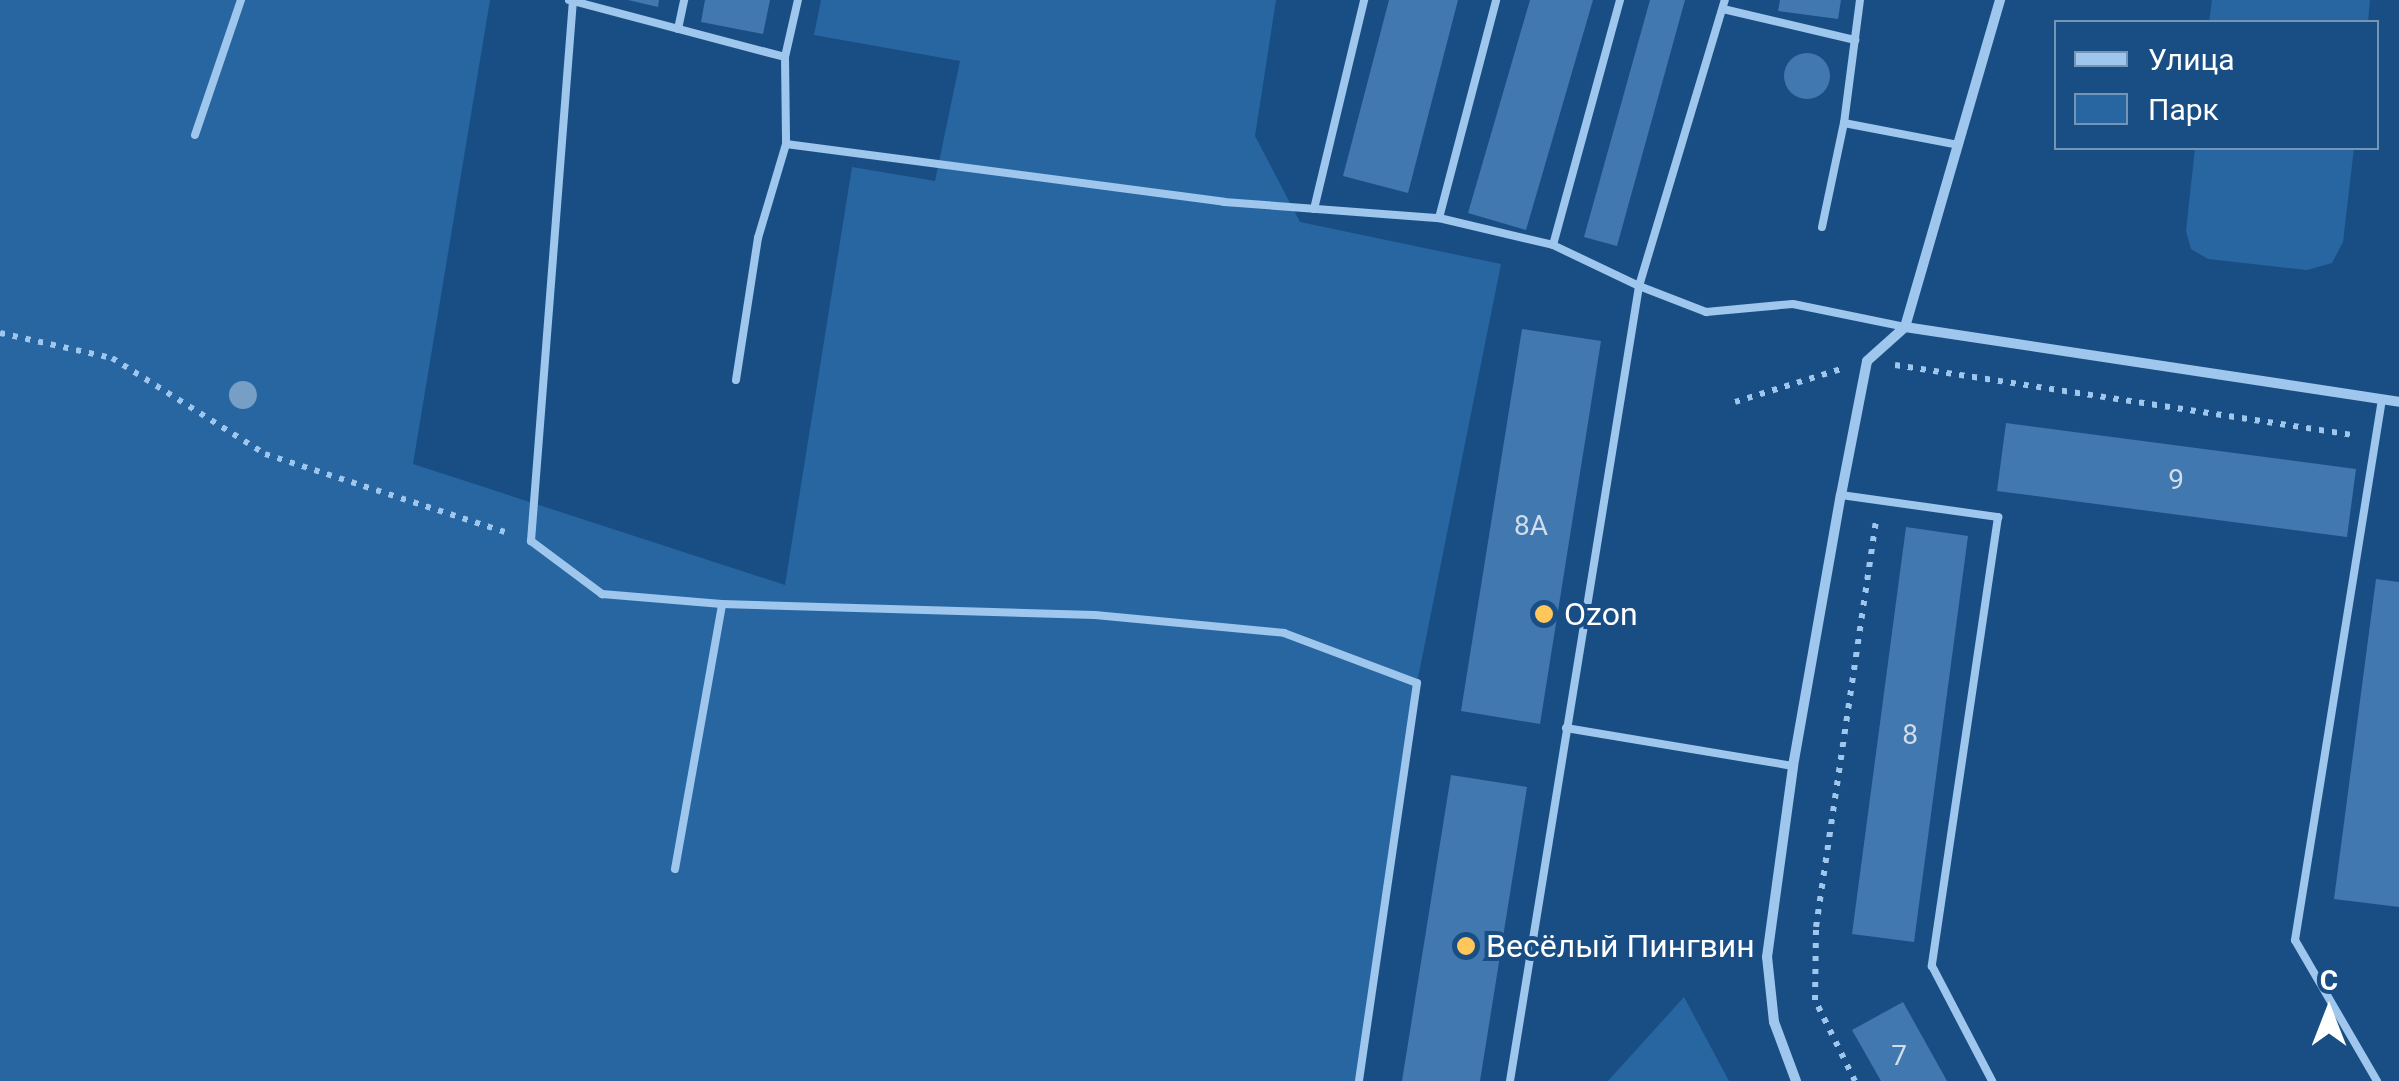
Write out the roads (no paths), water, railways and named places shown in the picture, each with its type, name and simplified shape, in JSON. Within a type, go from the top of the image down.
[{"type":"street","points":[[1796,1081],[1774,1022],[1767,956],[1793,766],[1840,495],[1867,361],[1905,327],[2000,0]]},
{"type":"street","points":[[1905,327],[2399,402]]},
{"type":"lane","points":[[195,135],[241,0]]},
{"type":"lane","points":[[678,30],[684,0]]},
{"type":"lane","points":[[736,380],[758,238],[786,144],[785,58],[798,0]]},
{"type":"lane","points":[[1314,209],[1364,0]]},
{"type":"lane","points":[[1440,218],[1496,0]]},
{"type":"lane","points":[[1552,244],[1620,0]]},
{"type":"lane","points":[[1822,227],[1844,123],[1860,0]]},
{"type":"lane","points":[[785,58],[571,1],[531,541],[602,594],[722,604],[1077,614],[1284,632],[1417,683],[1359,1081]]},
{"type":"lane","points":[[1510,1081],[1639,286],[1724,4],[1855,40]]},
{"type":"lane","points":[[1844,123],[1958,145]]},
{"type":"lane","points":[[786,144],[1224,202],[1440,218],[1552,244],[1639,286],[1706,312],[1792,304],[1905,327]]},
{"type":"lane","points":[[2377,1081],[2294,940],[2382,400]]},
{"type":"lane","points":[[1840,495],[1998,516],[1932,966],[1992,1081]]},
{"type":"lane","points":[[675,869],[722,604]]},
{"type":"lane","points":[[1566,728],[1793,766]]},
{"type":"place","name":"Ozon","points":[[1544,614]]},
{"type":"place","name":"Весёлый Пингвин","points":[[1466,946]]}]
